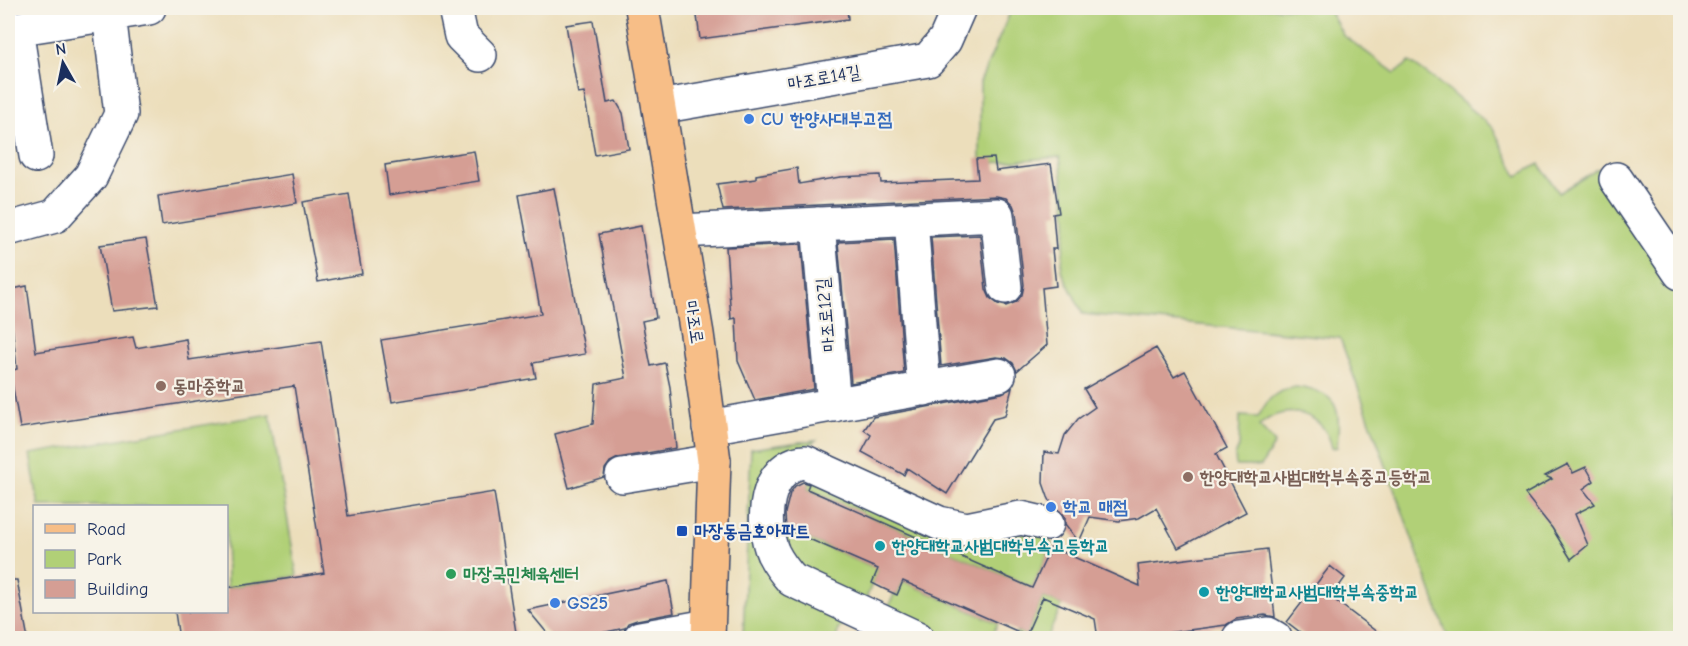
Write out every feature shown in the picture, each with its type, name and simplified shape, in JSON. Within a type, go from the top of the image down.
[{"type":"main road","name":"마조로","points":[[642,8],[680,231],[714,460],[708,632]]},
{"type":"street","points":[[36,156],[12,30],[149,8]]},
{"type":"street","points":[[455,8],[461,36],[480,55]]},
{"type":"street","name":"마조로14길","points":[[659,107],[928,60],[945,40],[958,8]]},
{"type":"street","points":[[8,229],[55,216],[91,176],[121,114],[109,14]]},
{"type":"street","points":[[1616,179],[1680,273]]},
{"type":"street","points":[[680,231],[997,215],[1005,287]]},
{"type":"street","points":[[911,219],[924,389]]},
{"type":"street","name":"마조로12길","points":[[818,224],[834,405]]},
{"type":"street","points":[[710,427],[999,375]]},
{"type":"street","points":[[622,476],[714,460]]},
{"type":"street","points":[[917,639],[792,580],[780,566],[772,551],[766,526],[767,500],[782,471],[793,463],[805,462],[914,513],[939,523],[967,529],[1021,518],[1047,524]]},
{"type":"street","points":[[640,639],[708,632]]},
{"type":"street","points":[[1239,639],[1268,634],[1275,639]]},
{"type":"green space","points":[[1012,8],[1328,8],[1343,35],[1395,73],[1410,62],[1493,128],[1517,176],[1539,164],[1559,193],[1599,168],[1680,287],[1680,638],[1448,638],[1340,338],[1083,314],[1061,270],[1067,220],[1060,157],[980,164],[980,82]]},
{"type":"green space","points":[[1295,387],[1321,393],[1334,404],[1338,421],[1337,447],[1332,448],[1328,436],[1313,419],[1292,412],[1280,414],[1269,418],[1259,426],[1275,443],[1261,466],[1236,466],[1240,416],[1258,417],[1272,397]]},
{"type":"green space","points":[[270,414],[297,576],[228,588],[228,505],[39,505],[30,454]]},
{"type":"green space","points":[[816,440],[807,447],[759,517],[849,622],[838,629],[837,638],[743,638],[751,449]]},
{"type":"green space","points":[[812,476],[1008,533],[1039,535],[1051,541],[1051,547],[1032,588],[807,489]]},
{"type":"green space","points":[[770,522],[878,569],[863,606],[795,575]]},
{"type":"green space","points":[[903,581],[998,623],[991,638],[935,638],[885,616],[894,594],[897,595]]},
{"type":"green space","points":[[1043,597],[1062,605],[1047,638],[1014,638],[1017,631],[1026,635]]},
{"type":"building","points":[[696,8],[847,8],[848,19],[700,39]]},
{"type":"building","points":[[593,21],[607,103],[616,101],[623,113],[629,149],[595,155],[584,93],[578,94],[566,25]]},
{"type":"building","points":[[474,151],[479,181],[389,195],[385,165]]},
{"type":"building","points":[[994,158],[996,171],[1051,164],[1059,213],[1053,214],[1056,249],[1052,249],[1056,286],[1042,288],[1047,345],[1017,371],[1013,363],[1006,358],[996,357],[941,366],[931,237],[980,235],[986,289],[990,298],[1006,306],[1016,302],[1022,295],[1024,285],[1016,213],[1013,205],[1006,198],[996,196],[723,210],[717,184],[756,179],[756,175],[797,168],[799,184],[840,177],[880,175],[881,183],[978,179],[976,159]]},
{"type":"building","points":[[292,174],[297,203],[162,225],[158,196]]},
{"type":"building","points":[[554,188],[585,354],[533,363],[536,378],[392,402],[381,340],[541,314],[519,195]]},
{"type":"building","points":[[349,194],[362,274],[318,282],[303,202]]},
{"type":"building","points":[[641,226],[656,318],[642,321],[651,366],[665,363],[670,387],[676,448],[618,458],[610,462],[605,469],[604,477],[569,488],[555,434],[593,424],[596,384],[626,378],[599,234]]},
{"type":"building","points":[[146,239],[158,306],[112,311],[100,245]]},
{"type":"building","points":[[894,239],[904,373],[851,383],[838,242]]},
{"type":"building","points":[[801,244],[814,389],[755,400],[738,361],[736,318],[731,319],[726,247]]},
{"type":"building","points":[[27,286],[36,352],[133,337],[136,348],[186,339],[189,360],[321,341],[348,516],[494,492],[517,639],[179,639],[175,613],[228,613],[228,588],[324,573],[294,386],[20,428],[10,371],[17,369],[8,290]]},
{"type":"building","points":[[1156,348],[1174,377],[1185,371],[1227,448],[1216,454],[1246,512],[1178,548],[1156,508],[1139,518],[1119,521],[1090,517],[1079,542],[1065,524],[1065,518],[1053,507],[1048,497],[1043,483],[1044,452],[1059,454],[1065,435],[1078,419],[1095,407],[1084,389]]},
{"type":"building","points":[[1012,388],[1005,416],[993,419],[947,494],[907,468],[904,475],[862,452],[871,435],[864,430],[873,417],[1002,393]]},
{"type":"building","points":[[1568,464],[1573,473],[1586,467],[1594,481],[1583,489],[1595,504],[1575,514],[1588,545],[1571,559],[1552,528],[1525,494],[1552,479],[1545,476]]},
{"type":"building","points":[[803,482],[809,484],[807,489],[1032,588],[1051,547],[1140,586],[1138,565],[1267,549],[1275,617],[1265,615],[1236,619],[1226,625],[1145,636],[1145,639],[1098,639],[1095,619],[1043,597],[1026,635],[903,581],[897,595],[872,583],[878,569],[786,529],[785,513],[790,493],[795,486]]},
{"type":"building","points":[[1330,566],[1345,578],[1331,597],[1386,639],[1309,639],[1287,622]]},
{"type":"building","points":[[8,580],[17,580],[28,639],[8,639]]},
{"type":"building","points":[[668,581],[674,613],[637,620],[628,623],[625,628],[573,639],[552,639],[528,610]]},
{"type":"place","name":"CU 한양사대부고점","points":[[749,119]]},
{"type":"place","name":"동마중학교","points":[[161,386]]},
{"type":"place","name":"한양대학교사범대학부속중고등학교","points":[[1188,477]]},
{"type":"place","name":"학교 매점","points":[[1051,507]]},
{"type":"place","name":"마장동금호아파트","points":[[682,531]]},
{"type":"place","name":"한양대학교사범대학부속고등학교","points":[[880,546]]},
{"type":"place","name":"마장국민체육센터","points":[[451,574]]},
{"type":"place","name":"한양대학교사범대학부속중학교","points":[[1204,592]]},
{"type":"place","name":"GS25","points":[[555,603]]}]
